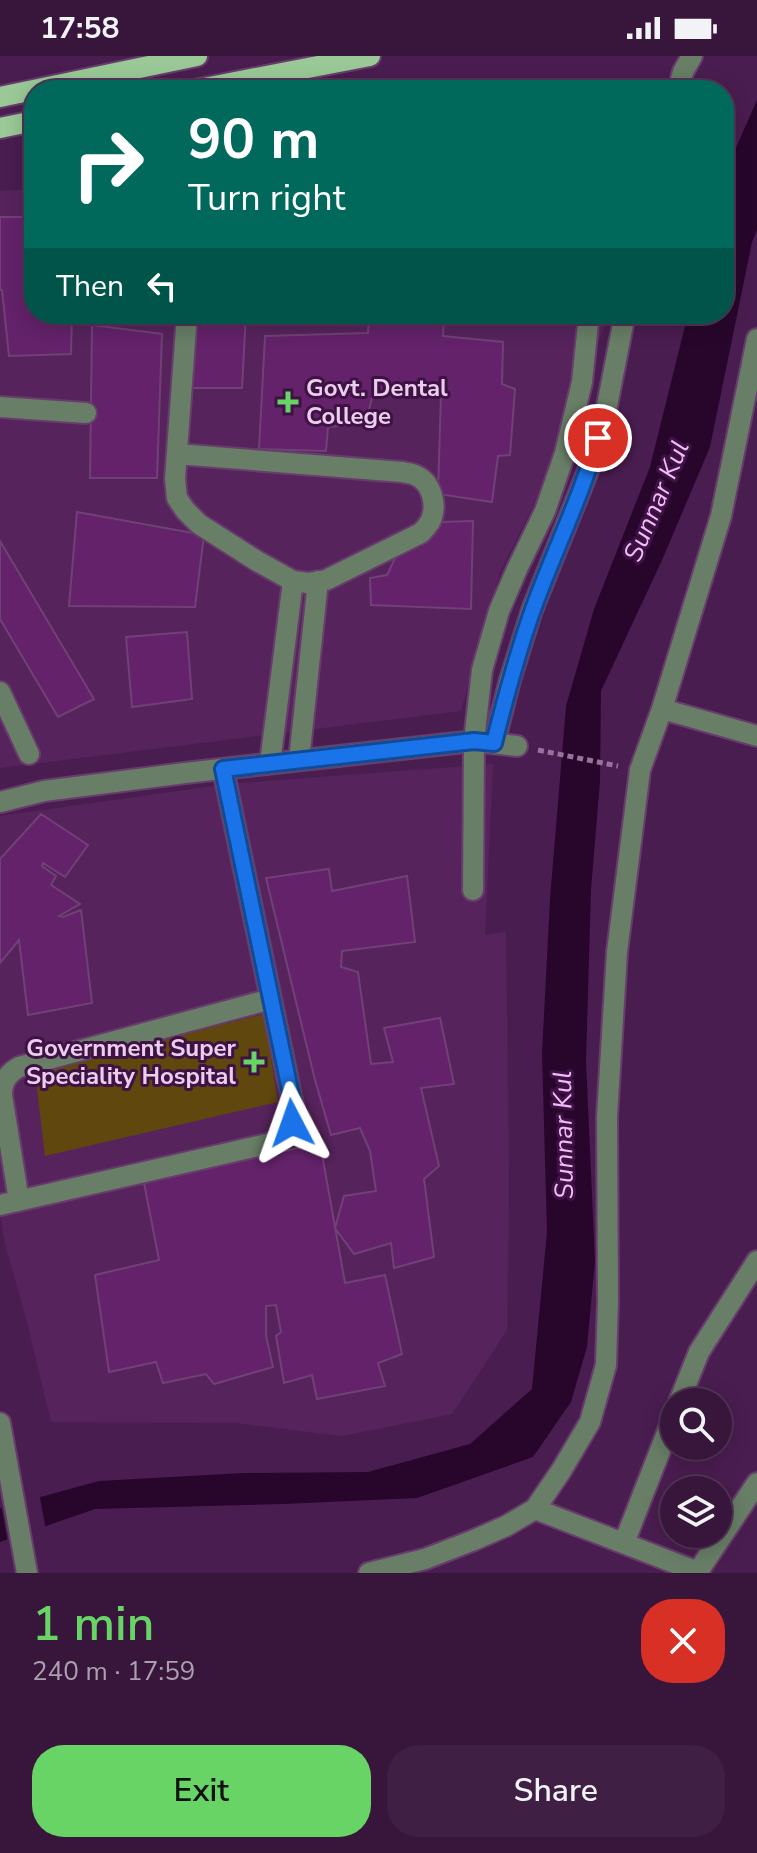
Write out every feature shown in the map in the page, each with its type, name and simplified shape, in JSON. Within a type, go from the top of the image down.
[{"type":"main road","points":[[82,80],[197,56]]},
{"type":"main road","points":[[255,80],[370,56]]},
{"type":"main road","points":[[0,97],[24,92]]},
{"type":"main road","points":[[0,128],[24,123]]},
{"type":"street","points":[[681,80],[692,56]]},
{"type":"street","points":[[177,454],[417,475],[429,486],[432,514],[429,524],[421,533],[326,580],[308,583],[293,581],[199,524],[177,498],[175,479],[186,324]]},
{"type":"street","points":[[473,890],[484,742],[482,670],[499,611],[545,511],[565,453],[582,382],[588,324]]},
{"type":"street","points":[[484,742],[510,680],[532,610],[590,466],[606,411],[623,324]]},
{"type":"street","points":[[369,1573],[425,1559],[506,1526],[535,1509],[590,1422],[606,1365],[607,1117],[617,952],[640,770],[662,709],[721,516],[757,339]]},
{"type":"street","points":[[0,407],[86,413]]},
{"type":"street","points":[[270,763],[293,581]]},
{"type":"street","points":[[299,760],[318,581]]},
{"type":"street","points":[[0,692],[29,754]]},
{"type":"street","points":[[662,709],[757,736]]},
{"type":"street","points":[[0,802],[44,791],[270,763],[484,742],[517,746]]},
{"type":"street","points":[[223,769],[294,1109],[292,1123],[286,1135],[276,1142],[10,1203],[2,1095],[5,1079],[11,1072],[19,1067],[271,999]]},
{"type":"street","points":[[685,1388],[699,1352],[757,1261]]},
{"type":"street","points":[[0,1423],[27,1570]]},
{"type":"street","points":[[624,1543],[660,1451]]},
{"type":"street","points":[[535,1509],[697,1573],[757,1483]]},
{"type":"path","points":[[517,746],[622,767]]},
{"type":"shaded area","name":"Govt. Dental College","points":[[24,190],[24,324],[605,324],[545,482],[500,572],[461,711],[0,768],[0,191]]},
{"type":"shaded area","name":"Government Super Speciality Hospital","points":[[493,764],[485,935],[506,932],[507,1330],[452,1414],[342,1436],[236,1423],[51,1422],[5,1244],[0,1213],[0,816],[228,784]]},
{"type":"shaded area","points":[[264,1014],[278,1102],[45,1156],[35,1072]]},
{"type":"water","name":"Sunnar Kul","points":[[757,100],[757,230],[710,447],[601,691],[600,781],[591,889],[586,1061],[595,1261],[587,1347],[571,1402],[533,1457],[417,1498],[95,1509],[0,1542],[0,1508],[99,1481],[243,1473],[368,1472],[470,1444],[532,1389],[547,1232],[542,1053],[550,899],[566,706],[594,609],[650,467],[686,324],[734,324],[734,152]]},
{"type":"pier","points":[[39,1493],[46,1530],[8,1543],[1,1504]]},
{"type":"building","points":[[0,217],[24,217],[24,324],[72,324],[71,354],[9,356],[0,290]]},
{"type":"building","points":[[193,324],[245,324],[242,388],[189,388]]},
{"type":"building","points":[[368,324],[444,324],[443,336],[503,342],[502,384],[515,389],[510,455],[498,456],[492,502],[438,494],[441,393],[373,393],[366,423],[328,427],[326,451],[259,449],[265,336],[368,333]]},
{"type":"building","points":[[92,325],[162,334],[157,478],[90,478]]},
{"type":"building","points":[[77,512],[204,535],[195,607],[69,606]]},
{"type":"building","points":[[473,521],[471,609],[371,605],[370,578],[387,575],[398,552],[440,522]]},
{"type":"building","points":[[0,541],[94,699],[58,717],[0,619]]},
{"type":"building","points":[[187,632],[192,699],[132,707],[126,637]]},
{"type":"building","points":[[41,814],[88,845],[65,877],[43,863],[42,866],[56,876],[51,885],[80,904],[59,916],[81,910],[92,1003],[28,1015],[19,940],[0,963],[0,859]]},
{"type":"building","points":[[329,869],[332,891],[407,876],[415,942],[342,951],[341,967],[358,972],[371,1064],[393,1062],[384,1028],[440,1018],[454,1084],[421,1088],[439,1166],[424,1179],[434,1257],[394,1268],[391,1243],[354,1254],[335,1228],[344,1196],[376,1191],[370,1151],[360,1128],[331,1135],[266,878]]},
{"type":"building","points":[[320,1143],[345,1283],[385,1275],[402,1354],[378,1363],[385,1386],[317,1399],[312,1375],[284,1383],[276,1336],[281,1332],[276,1305],[266,1306],[266,1336],[273,1367],[214,1384],[206,1374],[163,1383],[156,1362],[109,1372],[95,1275],[159,1260],[144,1183]]},
{"type":"place","name":"Govt. Dental College","points":[[288,402]]},
{"type":"place","name":"Government Super Speciality Hospital","points":[[254,1062]]},
{"type":"route","points":[[292,1123],[294,1109],[223,769],[474,741],[494,743],[532,610],[590,466],[598,438]]}]
